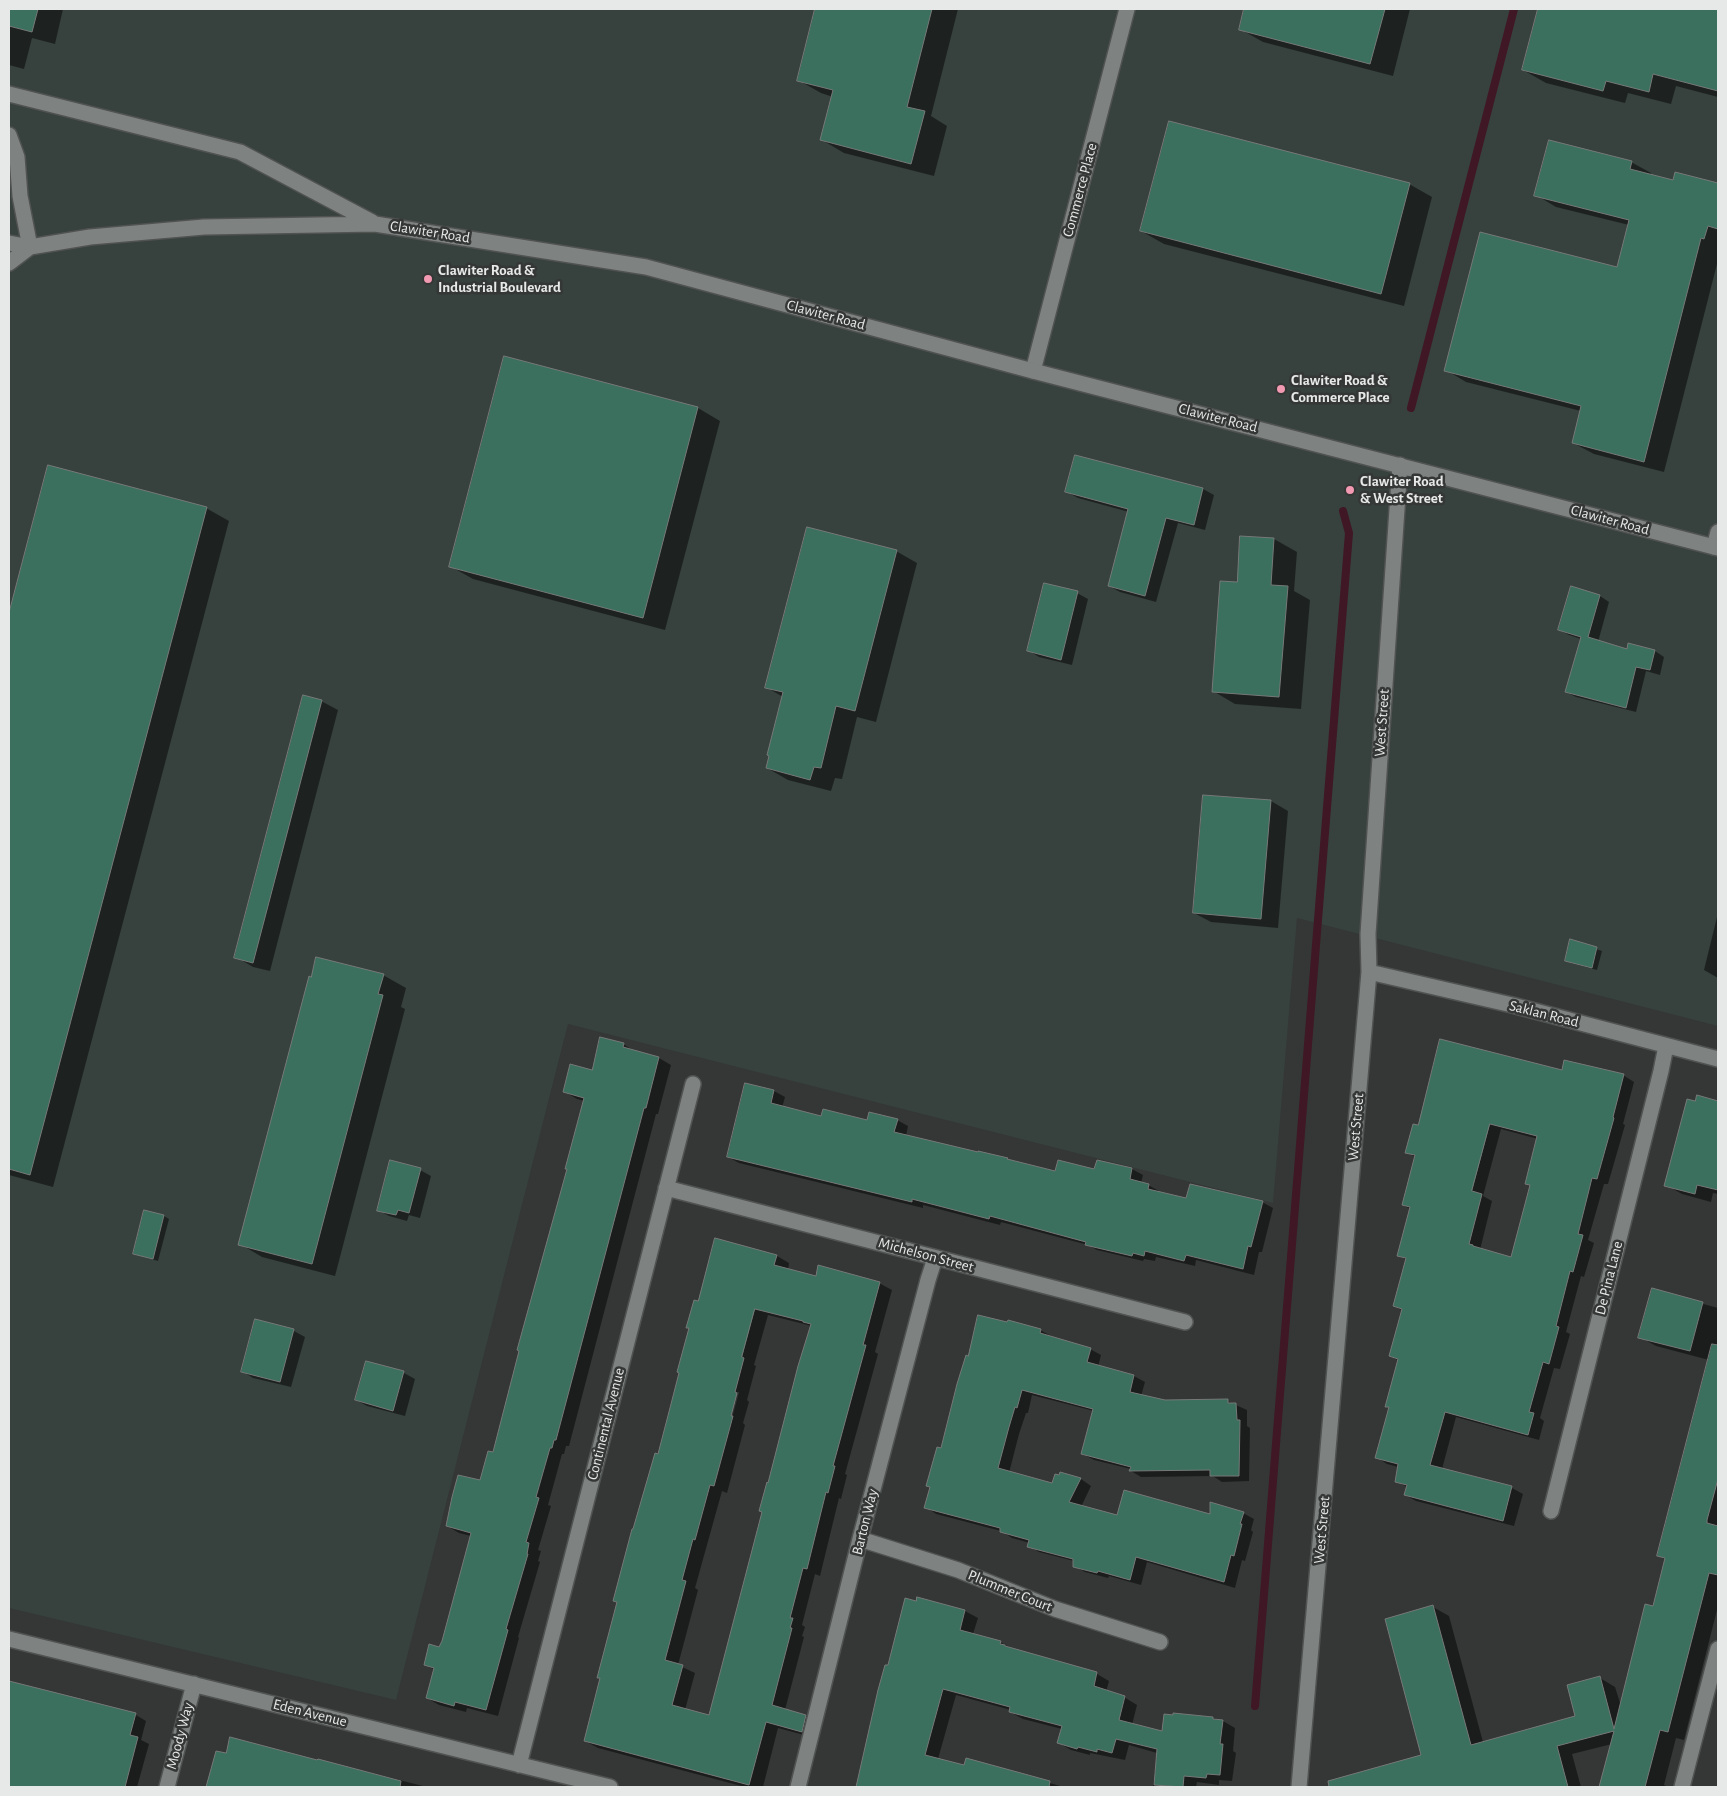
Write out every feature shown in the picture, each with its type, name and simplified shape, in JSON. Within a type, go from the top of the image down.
[{"type":"street","name":"Commerce Place","points":[[1032,371],[1127,9]]},
{"type":"street","points":[[9,94],[240,152],[375,224]]},
{"type":"street","points":[[9,135],[17,157],[20,196],[30,247]]},
{"type":"street","name":"Clawiter Road","points":[[30,247],[90,237],[204,227],[375,224],[646,267],[1032,371],[1716,548]]},
{"type":"street","points":[[9,243],[30,247]]},
{"type":"street","points":[[9,263],[30,247]]},
{"type":"street","name":"West Street","points":[[1299,1787],[1369,972],[1368,934],[1400,465]]},
{"type":"street","points":[[1716,548],[1718,532]]},
{"type":"street","name":"Saklan Road","points":[[1369,972],[1512,1005],[1718,1059]]},
{"type":"street","name":"De Pina Lane","points":[[1551,1511],[1666,1046]]},
{"type":"street","name":"Continental Avenue","points":[[519,1765],[693,1084]]},
{"type":"street","name":"Michelson Street","points":[[666,1188],[1185,1322]]},
{"type":"street","name":"Barton Way","points":[[798,1787],[860,1539],[935,1258]]},
{"type":"street","name":"Plummer Court","points":[[860,1539],[958,1570],[1055,1609],[1160,1642]]},
{"type":"street","name":"Eden Avenue","points":[[9,1639],[610,1787]]},
{"type":"street","points":[[1682,1787],[1718,1649]]},
{"type":"street","name":"Moody Way","points":[[166,1787],[194,1684]]},
{"type":"shaded area","points":[[9,9],[1718,9],[1718,1026],[1297,918],[1273,1203],[568,1024],[396,1700],[9,1608]]},
{"type":"building","points":[[9,9],[38,9],[32,32],[9,26]]},
{"type":"building","points":[[815,9],[932,9],[907,107],[925,111],[911,164],[820,140],[833,90],[797,81]]},
{"type":"building","points":[[1244,9],[1385,9],[1370,64],[1239,30]]},
{"type":"building","points":[[1538,9],[1718,9],[1718,91],[1653,74],[1649,92],[1606,81],[1603,91],[1522,70]]},
{"type":"building","points":[[1169,121],[1410,183],[1381,294],[1140,231]]},
{"type":"building","points":[[1549,140],[1632,161],[1630,169],[1673,180],[1675,172],[1718,183],[1718,229],[1708,226],[1704,239],[1701,238],[1644,462],[1572,443],[1581,406],[1444,371],[1480,232],[1617,267],[1629,220],[1534,196]]},
{"type":"building","points":[[504,356],[698,407],[643,618],[449,567]]},
{"type":"building","points":[[1075,455],[1203,488],[1194,525],[1166,518],[1145,596],[1108,586],[1128,509],[1065,492]]},
{"type":"building","points":[[48,465],[207,507],[30,1175],[9,1169],[9,613]]},
{"type":"building","points":[[807,527],[897,550],[855,711],[836,706],[821,768],[814,767],[810,780],[766,768],[769,756],[767,755],[783,692],[765,688]]},
{"type":"building","points":[[1240,536],[1274,538],[1271,585],[1288,586],[1279,697],[1212,692],[1220,581],[1237,582]]},
{"type":"building","points":[[1044,583],[1078,591],[1061,660],[1027,651]]},
{"type":"building","points":[[1571,586],[1600,595],[1588,637],[1627,649],[1628,643],[1655,650],[1650,670],[1636,667],[1626,708],[1565,692],[1581,637],[1558,630]]},
{"type":"building","points":[[303,695],[322,700],[253,963],[234,958]]},
{"type":"building","points":[[1203,795],[1271,800],[1261,919],[1193,913]]},
{"type":"building","points":[[1570,939],[1597,947],[1592,968],[1565,961]]},
{"type":"building","points":[[316,957],[384,974],[378,994],[383,995],[312,1264],[238,1245],[309,976],[311,977]]},
{"type":"building","points":[[600,1037],[624,1043],[623,1047],[659,1057],[556,1440],[554,1440],[552,1448],[550,1448],[536,1497],[539,1498],[526,1542],[529,1543],[528,1554],[506,1629],[508,1630],[486,1710],[455,1702],[454,1706],[426,1698],[434,1668],[424,1665],[429,1644],[439,1647],[442,1641],[471,1533],[446,1526],[452,1497],[458,1475],[480,1480],[488,1451],[493,1452],[519,1351],[517,1350],[567,1169],[565,1169],[584,1098],[563,1092],[570,1064],[592,1070]]},
{"type":"building","points":[[1440,1039],[1562,1070],[1564,1060],[1624,1074],[1597,1179],[1592,1178],[1578,1234],[1583,1235],[1573,1272],[1570,1271],[1556,1326],[1559,1327],[1549,1364],[1543,1362],[1529,1412],[1534,1413],[1528,1435],[1445,1412],[1430,1465],[1512,1486],[1503,1521],[1404,1495],[1407,1485],[1395,1482],[1398,1464],[1375,1458],[1389,1407],[1385,1407],[1398,1359],[1389,1356],[1402,1309],[1393,1306],[1406,1258],[1397,1256],[1410,1207],[1402,1205],[1415,1155],[1405,1153],[1413,1124],[1418,1125]],"holes":[[[1490,1124],[1537,1136],[1525,1184],[1530,1185],[1511,1257],[1469,1244],[1482,1194],[1472,1191]]]},
{"type":"building","points":[[745,1083],[774,1090],[771,1103],[821,1116],[823,1109],[867,1120],[869,1112],[898,1119],[894,1132],[1008,1158],[1055,1171],[1058,1160],[1094,1169],[1097,1160],[1132,1168],[1130,1179],[1149,1184],[1148,1189],[1186,1198],[1190,1184],[1263,1201],[1251,1247],[1248,1246],[1243,1269],[1186,1255],[1184,1261],[1145,1251],[1144,1256],[1133,1253],[1132,1256],[1085,1245],[1086,1242],[990,1216],[989,1219],[912,1199],[912,1202],[727,1157]]},
{"type":"building","points":[[1697,1095],[1718,1101],[1718,1190],[1697,1185],[1695,1194],[1664,1186],[1687,1099],[1695,1101]]},
{"type":"building","points":[[390,1160],[421,1168],[409,1213],[398,1210],[396,1215],[377,1211]]},
{"type":"building","points":[[144,1210],[164,1215],[153,1259],[133,1254]]},
{"type":"building","points":[[715,1238],[777,1255],[774,1265],[816,1276],[818,1265],[880,1282],[863,1345],[866,1345],[833,1466],[835,1466],[828,1493],[826,1492],[807,1569],[803,1568],[790,1618],[793,1618],[790,1628],[792,1628],[772,1705],[806,1715],[802,1732],[766,1722],[749,1785],[584,1741],[600,1678],[597,1678],[617,1602],[613,1601],[655,1453],[658,1454],[689,1328],[686,1328],[694,1300],[698,1301]],"holes":[[[755,1309],[811,1324],[759,1511],[762,1512],[709,1715],[672,1705],[683,1665],[665,1660],[686,1581],[682,1580],[693,1539],[695,1540],[710,1485],[714,1486],[733,1416],[731,1416],[737,1393],[735,1392],[744,1358],[742,1357]]]},
{"type":"building","points":[[1652,1288],[1703,1302],[1690,1351],[1638,1338]]},
{"type":"building","points":[[978,1315],[1007,1322],[1008,1320],[1041,1329],[1040,1333],[1091,1348],[1087,1362],[1134,1375],[1130,1392],[1165,1400],[1228,1399],[1228,1403],[1236,1403],[1237,1420],[1240,1420],[1239,1476],[1210,1476],[1210,1470],[1129,1471],[1131,1467],[1081,1454],[1093,1409],[1022,1390],[1017,1408],[1015,1407],[998,1468],[1052,1483],[1055,1474],[1059,1475],[1060,1472],[1081,1478],[1069,1502],[1117,1515],[1124,1490],[1210,1514],[1210,1502],[1244,1512],[1234,1556],[1231,1555],[1224,1582],[1136,1557],[1130,1580],[1098,1571],[1097,1573],[1073,1567],[1073,1559],[1027,1547],[1029,1540],[1000,1532],[1000,1528],[924,1508],[930,1487],[926,1486],[937,1447],[941,1448],[957,1384],[966,1355],[968,1356]]},
{"type":"building","points":[[255,1319],[294,1329],[280,1382],[241,1372]]},
{"type":"building","points":[[1712,1344],[1718,1345],[1718,1479],[1707,1523],[1718,1526],[1718,1575],[1709,1573],[1668,1732],[1660,1730],[1645,1787],[1599,1787],[1614,1731],[1557,1746],[1568,1787],[1329,1787],[1328,1781],[1421,1755],[1385,1619],[1433,1605],[1471,1745],[1575,1716],[1567,1685],[1600,1676],[1614,1729],[1645,1604],[1653,1606],[1665,1558],[1657,1556]]},
{"type":"building","points":[[366,1361],[404,1371],[393,1411],[355,1400]]},
{"type":"building","points":[[917,1597],[965,1610],[960,1630],[1001,1641],[1000,1644],[1005,1646],[1097,1672],[1094,1686],[1125,1696],[1119,1720],[1162,1731],[1164,1714],[1173,1715],[1173,1713],[1213,1717],[1213,1719],[1223,1720],[1220,1744],[1223,1744],[1220,1775],[1207,1774],[1206,1778],[1184,1776],[1183,1787],[1154,1785],[1157,1749],[1116,1739],[1112,1753],[1097,1749],[1097,1752],[1078,1747],[1077,1749],[1057,1743],[1062,1726],[1009,1712],[1010,1707],[943,1689],[925,1755],[964,1765],[966,1758],[1050,1781],[1049,1787],[856,1787],[878,1690],[885,1665],[888,1665],[905,1598],[916,1601]]},
{"type":"building","points":[[9,1681],[136,1713],[130,1735],[138,1737],[125,1787],[9,1787]]},
{"type":"building","points":[[230,1737],[401,1781],[400,1787],[206,1787],[216,1751],[226,1753]]},
{"type":"waterway","points":[[1411,408],[1514,9]]},
{"type":"waterway","points":[[1255,1706],[1349,533],[1343,511]]},
{"type":"place","name":"Clawiter Road & Industrial Boulevard","points":[[428,279]]},
{"type":"place","name":"Clawiter Road & Commerce Place","points":[[1281,389]]},
{"type":"place","name":"Clawiter Road & West Street","points":[[1350,490]]}]
